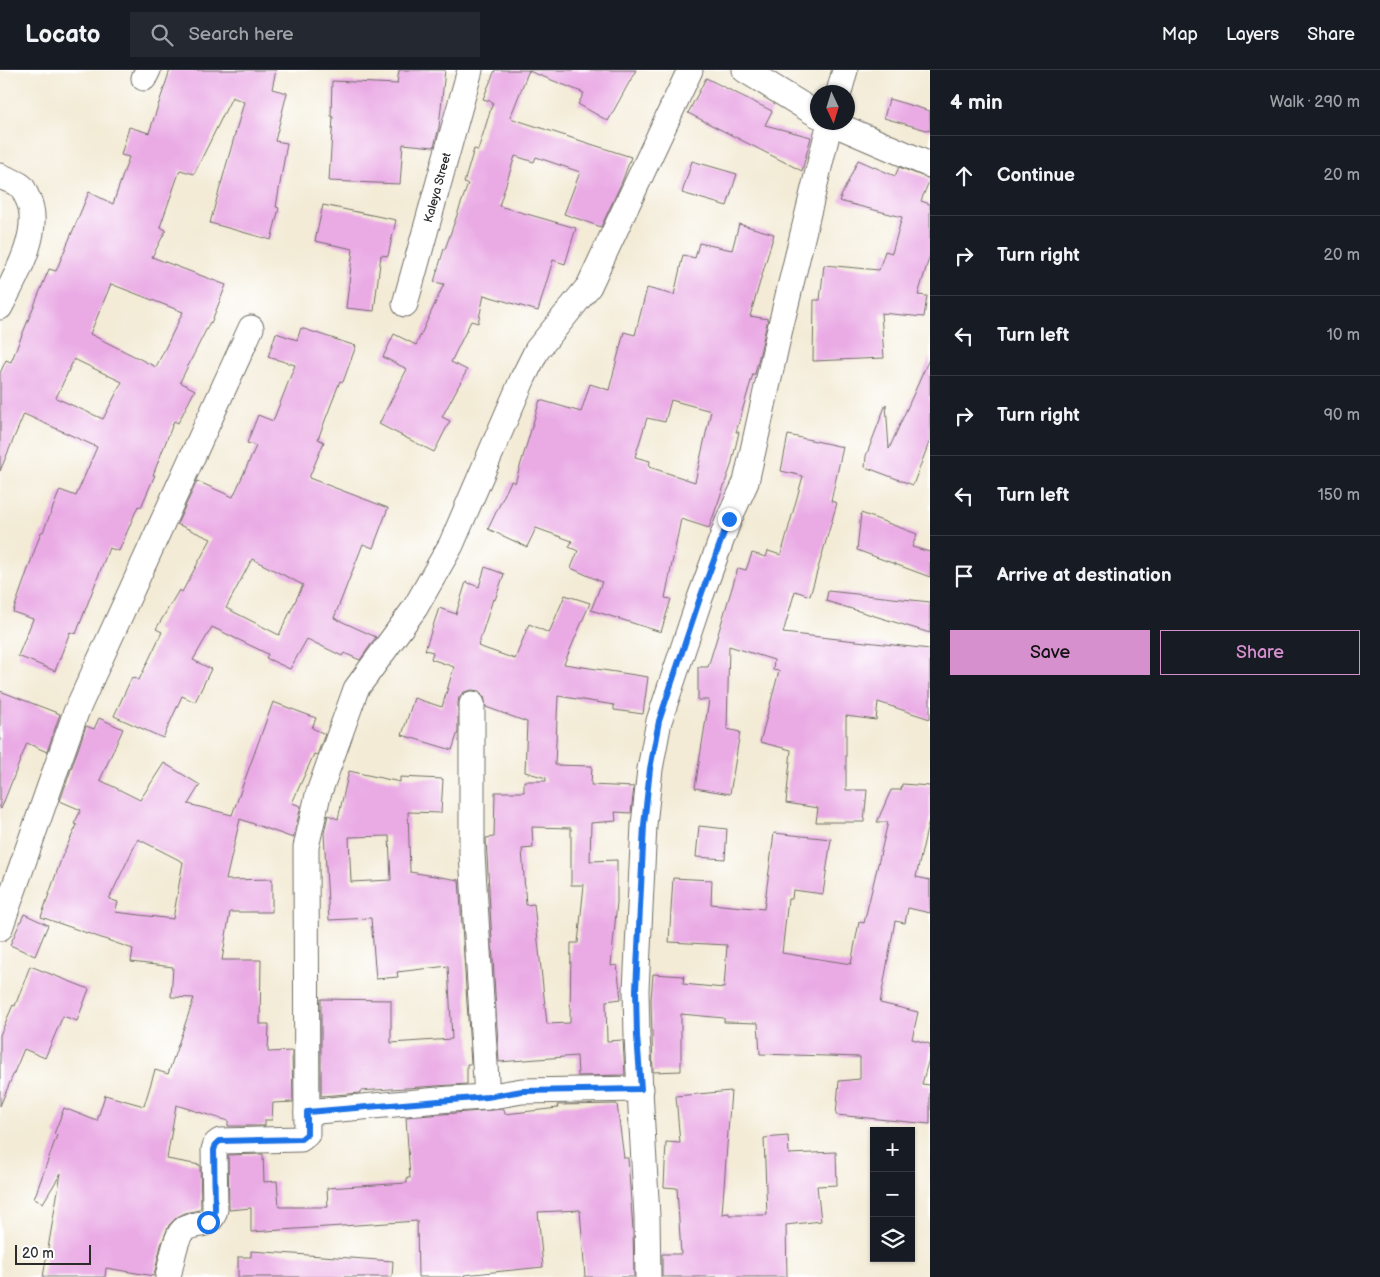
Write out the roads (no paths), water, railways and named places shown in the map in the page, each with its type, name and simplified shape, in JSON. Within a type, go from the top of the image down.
[{"type":"street","name":"Kaleya Street","points":[[405,304],[470,70]]},
{"type":"street","points":[[168,1277],[179,1235],[184,1229],[208,1222],[214,1218],[214,1150],[216,1144],[220,1141],[301,1139],[307,1134],[306,847],[318,794],[356,690],[415,608],[451,545],[523,378],[537,350],[589,286],[690,70]]},
{"type":"street","points":[[746,70],[810,110]]},
{"type":"street","points":[[841,85],[845,70]]},
{"type":"street","points":[[648,1277],[647,1217],[636,990],[644,825],[652,760],[659,721],[700,598],[729,519],[746,482],[779,333],[828,130]]},
{"type":"street","points":[[847,130],[930,165]]},
{"type":"street","points":[[0,176],[22,186],[29,201],[33,221],[28,243],[17,274],[0,307]]},
{"type":"street","points":[[0,928],[76,712],[251,328]]},
{"type":"street","points":[[472,704],[472,854],[487,1097]]},
{"type":"street","points":[[307,1112],[487,1097],[522,1091],[641,1089]]}]
